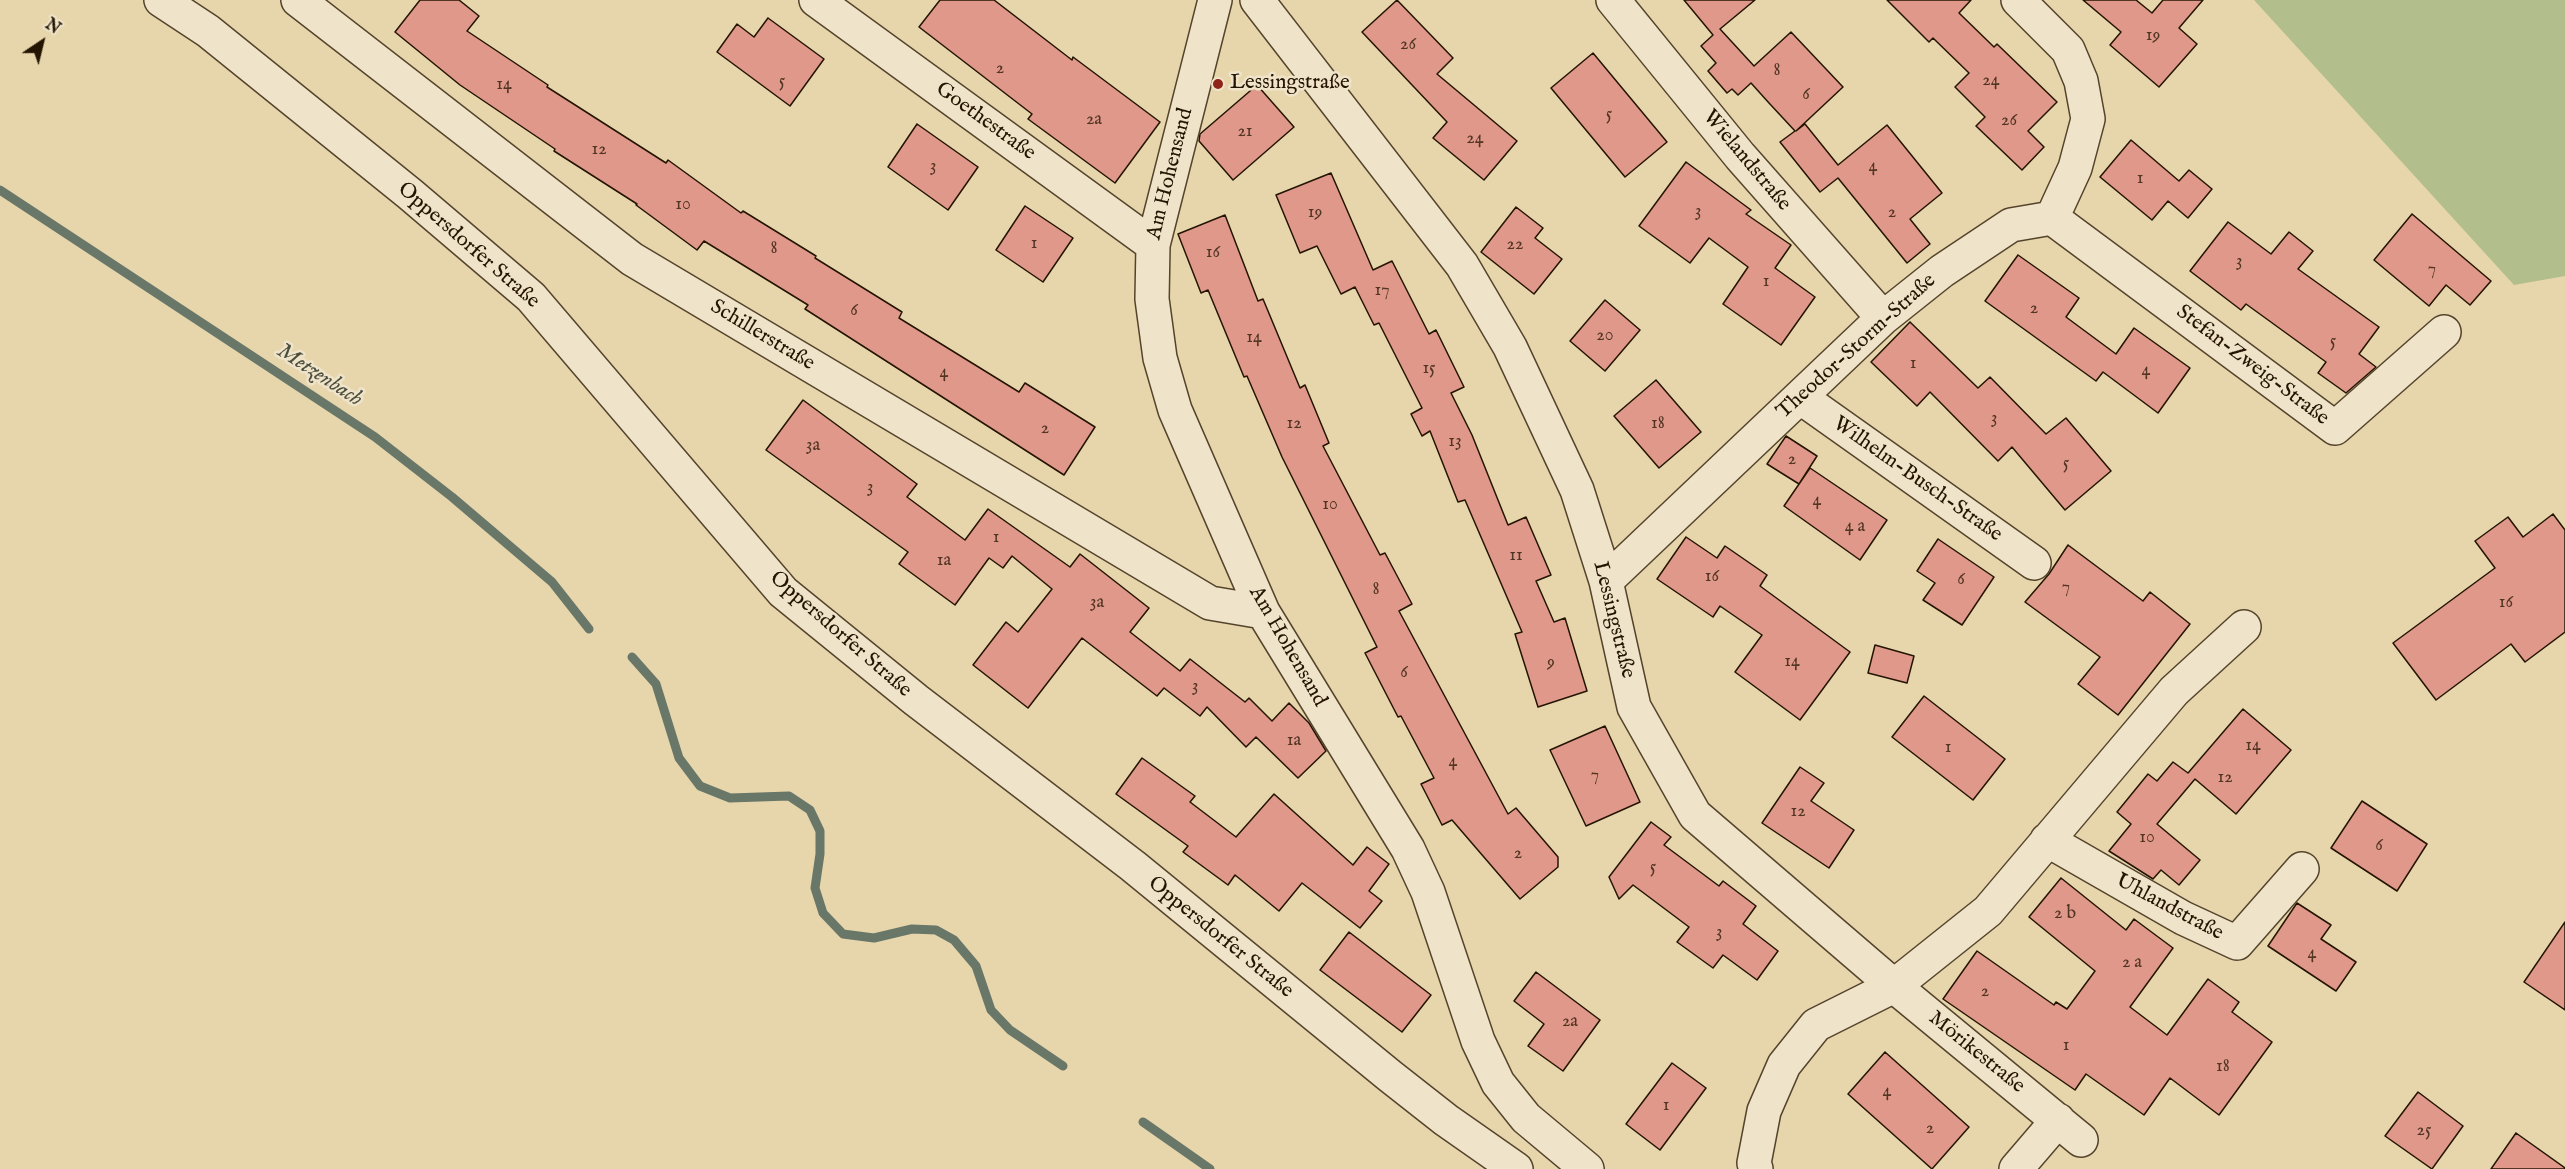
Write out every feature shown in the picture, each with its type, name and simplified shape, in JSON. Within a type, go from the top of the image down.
[{"type":"street","name":"Oppersdorfer Straße","points":[[161,0],[208,31],[392,179],[531,297],[783,592],[916,700],[1133,866],[1390,1076],[1446,1120],[1516,1169]]},
{"type":"street","name":"Schillerstraße","points":[[298,0],[632,259],[1210,603],[1263,612]]},
{"type":"street","name":"Goethestraße","points":[[816,0],[1153,245]]},
{"type":"street","name":"Am Hohensand","points":[[1215,0],[1153,245],[1152,300],[1160,358],[1175,410],[1263,612],[1408,849],[1428,892],[1478,1041],[1498,1083],[1526,1118],[1587,1169]]},
{"type":"street","name":"Lessingstraße","points":[[1257,0],[1462,265],[1509,347],[1577,490],[1606,581],[1634,707],[1695,815],[1894,986]]},
{"type":"street","name":"Wielandstraße","points":[[1613,0],[1740,156],[1883,318]]},
{"type":"street","points":[[2018,0],[2068,50],[2081,81],[2088,119],[2075,168],[2052,218]]},
{"type":"street","name":"Theodor-Storm-Straße","points":[[1606,581],[1883,318],[1942,271],[2012,225],[2052,218]]},
{"type":"street","name":"Stefan-Zweig-Straße","points":[[2052,218],[2336,428],[2444,332]]},
{"type":"street","name":"Wilhelm-Busch-Straße","points":[[1800,397],[2034,563]]},
{"type":"street","points":[[1756,1169],[1754,1163],[1764,1111],[1784,1065],[1816,1025],[1894,986],[1988,912],[2174,691],[2244,627]]},
{"type":"street","name":"Uhlandstraße","points":[[2047,840],[2183,918],[2237,944],[2302,869]]},
{"type":"street","name":"Mörikestraße","points":[[1894,986],[2070,1130],[2016,1169]]},
{"type":"green space","points":[[2254,0],[2565,0],[2565,276],[2514,285]]},
{"type":"building","points":[[420,0],[459,0],[479,16],[467,31],[548,85],[547,87],[666,163],[668,160],[741,213],[743,211],[902,312],[899,318],[1019,392],[1025,383],[1095,427],[1064,475],[805,309],[808,305],[704,241],[697,250],[637,204],[554,151],[555,149],[460,85],[395,32]]},
{"type":"building","points":[[940,0],[994,0],[1072,60],[1073,57],[1160,122],[1115,183],[1028,119],[1032,114],[919,27]]},
{"type":"building","points":[[1397,0],[1453,58],[1437,74],[1517,141],[1484,180],[1433,138],[1447,122],[1362,32]]},
{"type":"building","points":[[1684,0],[1755,0],[1720,29],[1754,66],[1791,32],[1843,87],[1796,131],[1805,124],[1838,165],[1887,125],[1942,193],[1910,219],[1930,244],[1907,263],[1838,178],[1820,192],[1780,142],[1795,131],[1751,83],[1738,95],[1732,89],[1727,93],[1708,71],[1716,63],[1701,46],[1713,35]]},
{"type":"building","points":[[1887,0],[1971,0],[1959,13],[1994,47],[1997,44],[2057,102],[2028,131],[2044,147],[2022,170],[1976,126],[1985,117],[1955,87],[1969,73],[1933,38],[1929,42]]},
{"type":"building","points":[[2083,0],[2136,0],[2152,13],[2163,0],[2203,0],[2179,28],[2197,44],[2159,87],[2110,45],[2121,32]]},
{"type":"building","points":[[768,18],[824,59],[790,106],[717,52],[737,24],[754,37]]},
{"type":"building","points":[[1593,53],[1667,142],[1625,177],[1551,88]]},
{"type":"building","points":[[1257,85],[1294,127],[1233,180],[1199,141],[1200,134]]},
{"type":"building","points":[[917,124],[978,167],[948,210],[888,167]]},
{"type":"building","points":[[2131,140],[2179,181],[2189,170],[2212,189],[2188,218],[2168,201],[2152,220],[2100,177]]},
{"type":"building","points":[[1686,162],[1751,210],[1746,214],[1791,245],[1775,268],[1815,297],[1781,345],[1723,304],[1748,267],[1709,238],[1690,263],[1639,226]]},
{"type":"building","points":[[1331,173],[1373,270],[1392,261],[1429,334],[1436,330],[1464,387],[1451,393],[1472,435],[1508,525],[1526,517],[1551,575],[1536,581],[1554,622],[1565,618],[1587,691],[1538,707],[1515,634],[1522,632],[1465,500],[1458,502],[1430,431],[1422,436],[1411,414],[1422,408],[1379,323],[1374,325],[1355,287],[1341,294],[1317,246],[1300,253],[1276,195]]},
{"type":"building","points":[[1025,206],[1073,238],[1043,282],[996,250]]},
{"type":"building","points":[[1516,207],[1543,228],[1535,238],[1562,259],[1534,294],[1481,252]]},
{"type":"building","points":[[2412,214],[2491,281],[2470,305],[2446,285],[2429,306],[2374,260]]},
{"type":"building","points":[[1225,215],[1258,301],[1263,299],[1300,388],[1305,385],[1329,443],[1323,446],[1380,555],[1385,553],[1412,604],[1399,611],[1508,814],[1516,808],[1558,857],[1558,867],[1520,899],[1452,820],[1442,825],[1421,784],[1434,778],[1401,716],[1398,717],[1365,653],[1377,647],[1282,457],[1247,376],[1244,377],[1208,290],[1201,293],[1178,234]]},
{"type":"building","points":[[2228,222],[2271,254],[2289,232],[2313,251],[2298,269],[2379,327],[2359,354],[2376,367],[2346,393],[2318,373],[2326,362],[2246,304],[2241,310],[2190,271]]},
{"type":"building","points":[[2018,255],[2079,298],[2066,317],[2116,354],[2134,328],[2190,368],[2158,413],[2103,372],[2096,381],[1985,301]]},
{"type":"building","points":[[1605,300],[1640,330],[1605,371],[1570,341]]},
{"type":"building","points":[[1910,322],[1978,388],[1990,377],[2046,434],[2066,418],[2111,471],[2065,510],[2012,447],[1998,461],[1930,392],[1917,406],[1871,362]]},
{"type":"building","points":[[1656,380],[1701,432],[1659,468],[1614,416]]},
{"type":"building","points":[[803,400],[917,484],[907,497],[965,540],[988,509],[1070,567],[1080,554],[1149,608],[1130,632],[1180,671],[1190,659],[1245,702],[1249,698],[1272,721],[1289,703],[1309,723],[1326,751],[1298,778],[1256,737],[1246,747],[1207,707],[1200,716],[1164,688],[1157,696],[1082,638],[1028,708],[973,665],[1006,622],[1018,632],[1052,589],[1012,556],[1003,568],[989,558],[955,605],[899,564],[908,552],[766,450]]},
{"type":"building","points":[[1786,436],[1817,456],[1799,484],[1767,464]]},
{"type":"building","points":[[1810,468],[1887,520],[1860,560],[1784,506]]},
{"type":"building","points":[[2553,514],[2565,530],[2565,632],[2525,662],[2511,644],[2436,700],[2393,643],[2495,568],[2475,541],[2508,517],[2523,537]]},
{"type":"building","points":[[1686,537],[1717,558],[1725,546],[1767,575],[1760,586],[1850,652],[1800,720],[1735,672],[1762,635],[1720,606],[1713,617],[1657,579]]},
{"type":"building","points":[[1938,539],[1994,577],[1962,625],[1923,600],[1935,583],[1917,571]]},
{"type":"building","points":[[2068,545],[2143,601],[2150,592],[2190,624],[2118,715],[2078,684],[2100,657],[2025,602],[2049,574]]},
{"type":"building","points":[[1875,645],[1914,656],[1907,683],[1868,673]]},
{"type":"building","points":[[1924,696],[2005,759],[1973,800],[1892,737]]},
{"type":"building","points":[[2243,709],[2291,750],[2236,814],[2195,779],[2157,824],[2200,860],[2179,885],[2161,870],[2153,879],[2109,851],[2131,824],[2117,812],[2148,774],[2157,781],[2173,762],[2188,773]]},
{"type":"building","points":[[1605,726],[1640,802],[1586,826],[1550,750]]},
{"type":"building","points":[[1142,758],[1195,796],[1190,802],[1236,837],[1274,794],[1353,865],[1367,847],[1389,864],[1369,891],[1382,901],[1360,928],[1302,883],[1279,911],[1235,875],[1228,885],[1183,852],[1188,846],[1116,794]]},
{"type":"building","points":[[1800,767],[1824,783],[1811,801],[1854,830],[1829,868],[1762,823]]},
{"type":"building","points":[[2362,801],[2427,844],[2397,891],[2331,848]]},
{"type":"building","points":[[1651,822],[1671,837],[1664,845],[1719,886],[1723,881],[1756,906],[1743,924],[1778,951],[1757,980],[1723,955],[1713,968],[1677,942],[1689,927],[1633,885],[1619,899],[1609,877]]},
{"type":"building","points":[[2061,878],[2126,930],[2134,919],[2173,948],[2130,1007],[2167,1035],[2208,979],[2239,1002],[2232,1012],[2272,1042],[2219,1115],[2170,1078],[2144,1115],[2086,1074],[2075,1090],[1943,999],[1977,951],[2054,1005],[2056,1002],[2067,1009],[2095,971],[2029,917]]},
{"type":"building","points":[[2297,903],[2331,925],[2321,939],[2356,962],[2336,991],[2268,946]]},
{"type":"building","points":[[2565,922],[2565,1010],[2524,982]]},
{"type":"building","points":[[1349,932],[1431,995],[1402,1032],[1320,970]]},
{"type":"building","points":[[1536,972],[1600,1020],[1563,1071],[1528,1046],[1544,1024],[1514,1001]]},
{"type":"building","points":[[1885,1052],[1969,1127],[1932,1169],[1848,1094]]},
{"type":"building","points":[[1672,1063],[1706,1088],[1660,1150],[1626,1124]]},
{"type":"building","points":[[2418,1092],[2463,1126],[2432,1169],[2385,1136]]},
{"type":"building","points":[[2516,1133],[2565,1168],[2565,1169],[2491,1169]]},
{"type":"waterway","name":"Metzenbach","points":[[0,190],[375,437],[452,497],[552,582],[589,629]]},
{"type":"waterway","name":"Metzenbach","points":[[632,657],[656,684],[679,758],[700,786],[730,798],[789,796],[810,810],[820,831],[820,854],[815,888],[823,913],[843,934],[874,938],[912,929],[936,930],[954,940],[976,966],[991,1010],[1010,1030],[1063,1066]]},
{"type":"waterway","name":"Metzenbach","points":[[1143,1122],[1210,1169]]},
{"type":"place","name":"Lessingstraße","points":[[1218,84]]}]
